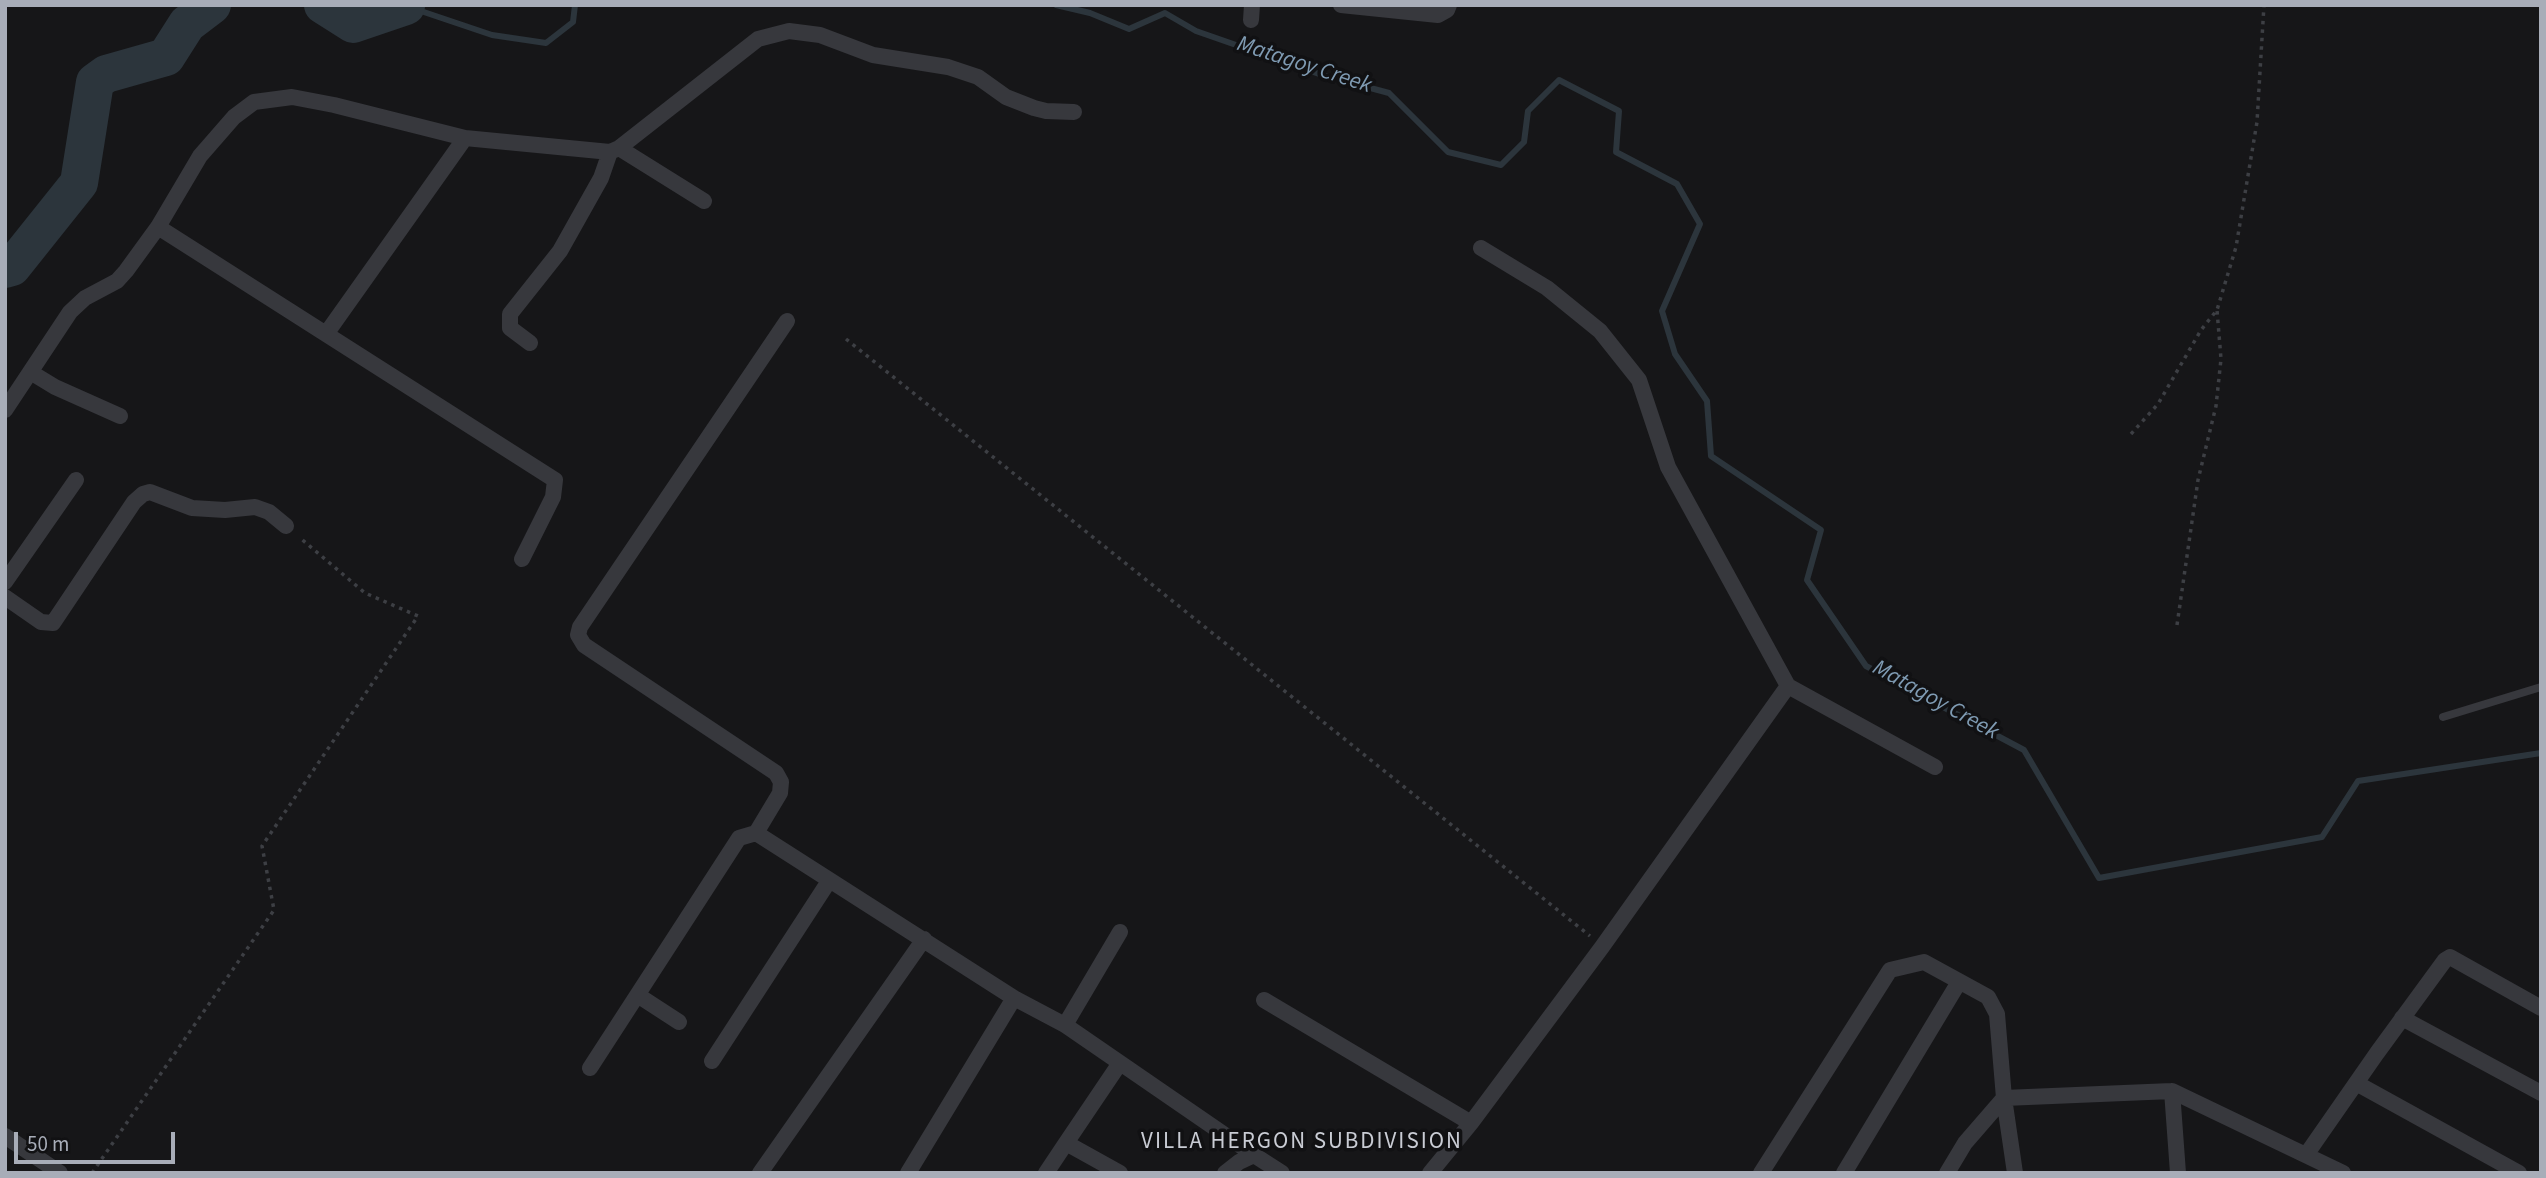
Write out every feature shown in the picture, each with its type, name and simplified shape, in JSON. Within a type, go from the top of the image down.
[{"type":"street","points":[[1341,5],[1438,15],[1447,10],[1449,5]]},
{"type":"street","points":[[530,343],[510,328],[510,314],[560,251],[614,150],[758,39],[789,32],[820,35],[873,55],[948,67],[978,76],[1006,97],[1034,108],[1074,112]]},
{"type":"street","points":[[5,410],[70,312],[85,298],[117,281],[158,227],[200,156],[234,117],[254,102],[292,97],[465,138],[614,150],[704,201]]},
{"type":"street","points":[[326,334],[465,138]]},
{"type":"street","points":[[158,227],[555,480],[553,498],[522,559]]},
{"type":"street","points":[[1481,248],[1547,288],[1600,331],[1639,380],[1668,467],[1788,685],[1935,767]]},
{"type":"street","points":[[756,833],[780,793],[781,782],[776,773],[584,645],[578,635],[580,627],[787,321]]},
{"type":"street","points":[[32,373],[55,387],[120,416]]},
{"type":"street","points":[[5,582],[76,480]]},
{"type":"street","points":[[5,597],[41,622],[53,623],[134,502],[150,492],[192,508],[255,508],[269,512],[286,526]]},
{"type":"street","points":[[1430,1173],[1471,1123],[1602,947],[1788,685]]},
{"type":"street","points":[[590,1068],[739,838],[756,833],[1014,998],[1065,1025],[1282,1173]]},
{"type":"street","points":[[712,1061],[830,881]]},
{"type":"street","points":[[1065,1025],[1121,932]]},
{"type":"street","points":[[760,1173],[924,939]]},
{"type":"street","points":[[2306,1155],[2445,960],[2450,957],[2541,1009]]},
{"type":"street","points":[[1761,1173],[1890,970],[1924,962],[1988,997],[1997,1014],[2004,1098],[2015,1173]]},
{"type":"street","points":[[1844,1173],[1959,982]]},
{"type":"street","points":[[639,996],[679,1022]]},
{"type":"street","points":[[908,1173],[1014,998]]},
{"type":"street","points":[[1264,1000],[1471,1123]]},
{"type":"street","points":[[2402,1018],[2541,1093]]},
{"type":"street","points":[[1046,1173],[1120,1063]]},
{"type":"street","points":[[2356,1083],[2519,1173]]},
{"type":"street","points":[[2172,1091],[2178,1173]]},
{"type":"street","points":[[1947,1173],[1965,1143],[2004,1098],[2172,1091],[2343,1173]]},
{"type":"street","points":[[5,1136],[60,1173]]},
{"type":"street","points":[[1066,1143],[1120,1173]]},
{"type":"street","points":[[1225,1173],[1254,1155]]},
{"type":"lane","points":[[2443,717],[2541,687]]},
{"type":"path","points":[[2177,625],[2198,480],[2217,406],[2221,359],[2217,310],[2236,247],[2257,122],[2264,5]]},
{"type":"path","points":[[2131,434],[2158,404],[2201,330],[2217,310]]},
{"type":"path","points":[[846,339],[1602,947]]},
{"type":"path","points":[[92,1173],[274,910],[262,846],[418,616],[365,593],[286,526]]},
{"type":"waterway","name":"Matagoy Creek","points":[[5,269],[12,267],[79,183],[95,82],[106,74],[166,57],[187,24],[212,5]]},
{"type":"waterway","name":"Matagoy Creek","points":[[323,5],[353,24],[406,6]]},
{"type":"waterway","name":"Matagoy Creek","points":[[406,6],[492,35],[546,43],[573,22],[575,5]]},
{"type":"waterway","name":"Matagoy Creek","points":[[1056,5],[1090,13],[1129,29],[1165,13],[1196,31],[1322,75],[1389,93],[1448,152],[1501,165],[1524,142],[1528,111],[1559,80],[1619,111],[1616,152],[1677,184],[1700,224],[1662,311],[1675,354],[1707,401],[1711,456],[1821,530],[1807,580],[1866,666],[2024,750],[2099,878],[2322,837],[2358,781],[2541,753]]},
{"type":"district","name":"VILLA HERGON SUBDIVISION","points":[[1302,1143]]}]
